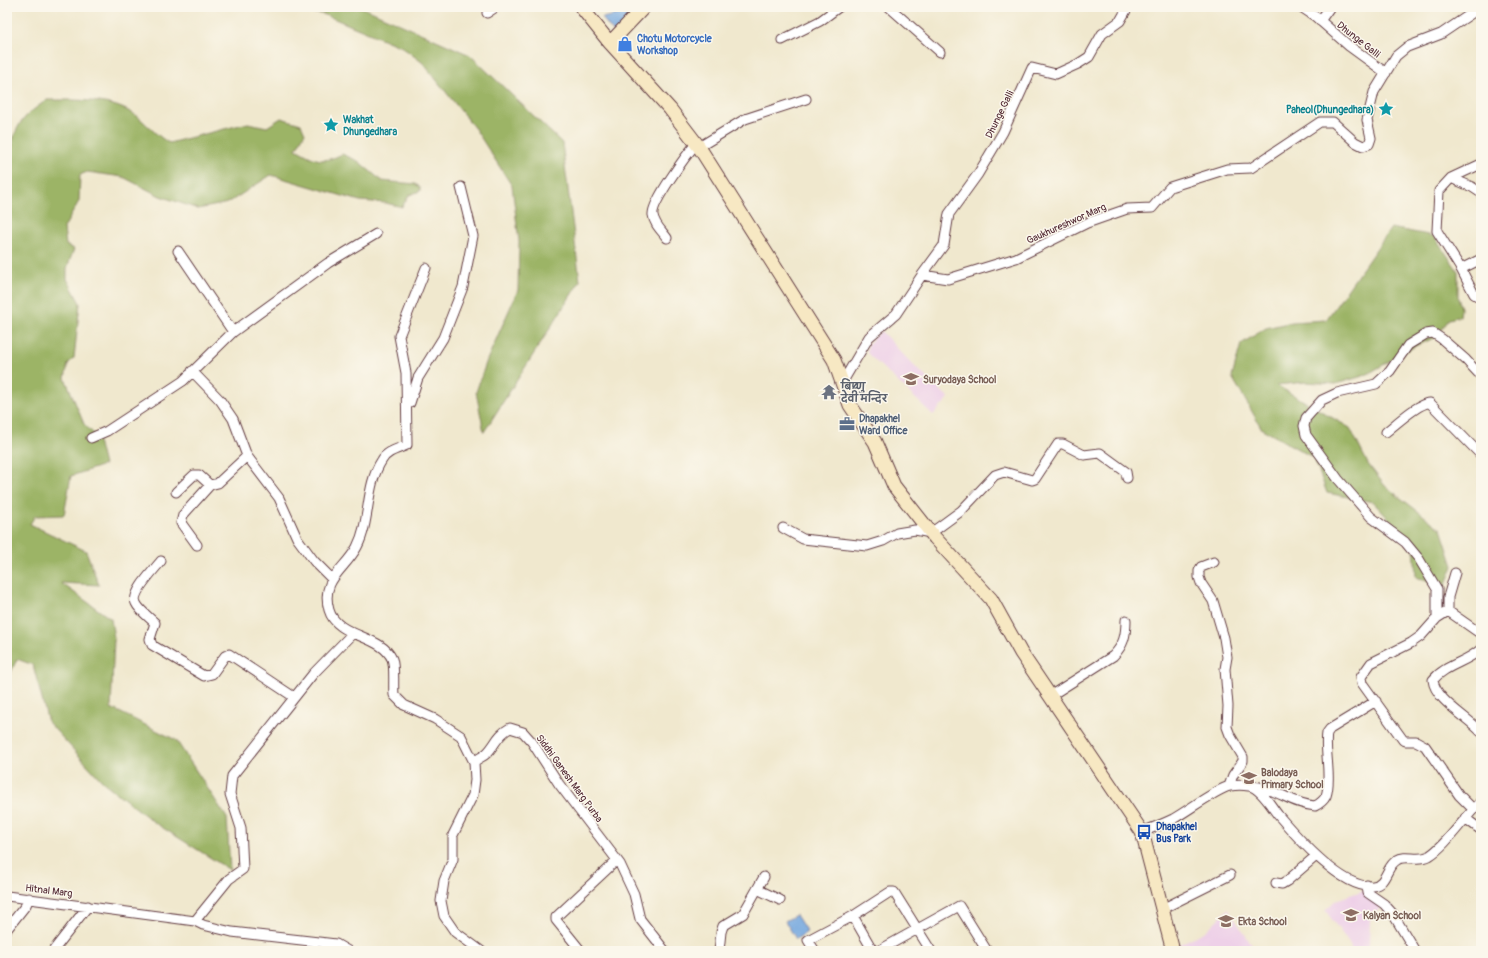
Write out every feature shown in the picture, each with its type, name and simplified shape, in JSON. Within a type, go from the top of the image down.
[{"type":"main road","points":[[581,7],[610,43],[670,109],[698,146],[834,360],[850,405],[875,442],[894,486],[932,533],[991,599],[1021,652],[1142,832],[1173,951]]},
{"type":"main road","points":[[610,43],[644,7]]},
{"type":"street","points":[[487,14],[496,7]]},
{"type":"street","points":[[782,40],[820,21],[839,7]]},
{"type":"street","points":[[889,7],[940,52]]},
{"type":"street","name":"Dhunge Galli","points":[[922,275],[944,245],[949,214],[978,174],[1003,132],[1032,68],[1056,74],[1088,57],[1102,34],[1120,21],[1128,7]]},
{"type":"street","name":"Dhunge Galli","points":[[1301,7],[1349,46],[1386,73]]},
{"type":"street","points":[[1320,21],[1330,7]]},
{"type":"street","points":[[1386,73],[1396,56],[1406,47],[1441,34],[1481,7]]},
{"type":"street","name":"Gaukhureshwor Marg","points":[[922,275],[948,279],[1016,258],[1087,223],[1127,209],[1152,208],[1170,187],[1227,168],[1251,168],[1320,122],[1332,122],[1355,142],[1363,146],[1369,144],[1371,138],[1367,120],[1374,92],[1386,73]]},
{"type":"street","points":[[668,238],[656,224],[652,214],[655,204],[687,154],[745,119],[806,99]]},
{"type":"street","points":[[1481,164],[1451,178],[1439,191],[1437,231],[1461,269],[1474,294],[1481,298]]},
{"type":"street","points":[[1451,178],[1472,187],[1481,193]]},
{"type":"street","points":[[408,412],[418,378],[443,338],[463,287],[473,236],[461,187]]},
{"type":"street","points":[[91,438],[107,431],[183,381],[233,332],[328,263],[376,234]]},
{"type":"street","points":[[178,251],[233,332]]},
{"type":"street","points":[[1461,269],[1481,259]]},
{"type":"street","points":[[426,268],[399,336],[406,373],[408,445],[393,450],[382,460],[373,478],[364,524],[357,547],[331,578],[327,597],[329,611],[334,620],[353,633],[384,649],[392,660],[394,695],[404,705],[435,720],[461,736],[474,762],[475,780],[473,795],[453,835],[453,859],[444,881],[441,901],[444,916],[455,932],[480,951]]},
{"type":"street","points":[[842,383],[869,337],[896,314],[922,275]]},
{"type":"street","points":[[1437,618],[1437,589],[1419,559],[1405,542],[1366,511],[1338,479],[1306,435],[1304,426],[1306,418],[1322,400],[1337,393],[1376,384],[1390,371],[1408,345],[1426,334],[1433,334],[1442,339],[1466,360],[1481,376]]},
{"type":"street","points":[[192,371],[220,400],[233,419],[247,456],[279,498],[297,538],[314,561],[331,578]]},
{"type":"street","points":[[1386,432],[1409,413],[1427,403],[1430,403],[1481,455]]},
{"type":"street","points":[[783,528],[803,539],[867,546],[883,541],[897,533],[915,530],[932,533],[961,511],[995,475],[1004,472],[1027,480],[1035,479],[1058,444],[1063,444],[1084,455],[1100,453],[1126,472],[1127,478]]},
{"type":"street","points":[[197,545],[181,523],[183,515],[210,485],[218,483],[247,456]]},
{"type":"street","points":[[176,492],[194,474],[199,475],[210,485]]},
{"type":"street","points":[[161,561],[138,590],[134,598],[136,604],[155,623],[150,639],[152,645],[204,676],[212,674],[225,656],[229,654],[294,697]]},
{"type":"street","points":[[1214,562],[1202,567],[1199,571],[1199,577],[1201,583],[1213,601],[1224,638],[1227,657],[1225,669],[1228,706],[1227,727],[1243,757],[1243,761],[1232,775],[1229,786]]},
{"type":"street","points":[[1448,611],[1448,597],[1455,573]]},
{"type":"street","points":[[1448,611],[1437,618],[1421,636],[1401,650],[1371,663],[1361,676],[1362,683],[1403,740],[1416,741],[1425,746],[1459,795],[1473,809]]},
{"type":"street","points":[[1448,611],[1481,634]]},
{"type":"street","points":[[1050,696],[1113,656],[1122,647],[1126,620]]},
{"type":"street","points":[[195,922],[229,879],[243,869],[241,828],[230,794],[232,776],[313,674],[353,633]]},
{"type":"street","points":[[1481,649],[1475,655],[1440,673],[1435,677],[1433,682],[1448,704],[1472,722],[1481,732]]},
{"type":"street","points":[[1142,832],[1172,819],[1229,786],[1264,786],[1301,805],[1315,806],[1326,796],[1329,763],[1327,733],[1330,729],[1376,701]]},
{"type":"street","name":"Siddhi Ganesh Marg Purba","points":[[474,762],[479,757],[486,754],[496,738],[505,730],[515,728],[523,732],[617,860],[634,894],[640,919],[665,951]]},
{"type":"street","points":[[1251,786],[1262,794],[1295,836],[1316,856],[1351,881],[1374,886],[1382,882],[1390,866],[1396,860],[1402,857],[1421,860],[1429,856],[1444,844],[1465,818],[1481,802]]},
{"type":"street","points":[[1465,818],[1481,830]]},
{"type":"street","points":[[1276,883],[1282,884],[1316,856]]},
{"type":"street","points":[[581,951],[556,920],[556,917],[617,860]]},
{"type":"street","points":[[1162,909],[1230,875]]},
{"type":"street","points":[[718,951],[720,932],[723,926],[743,914],[764,877]]},
{"type":"street","points":[[1367,885],[1368,893],[1384,904],[1393,914],[1415,951]]},
{"type":"street","points":[[757,889],[780,900]]},
{"type":"street","points":[[815,951],[808,940],[853,916],[890,892],[894,892],[931,951]]},
{"type":"street","name":"Hitnal Marg","points":[[7,896],[195,922],[232,932],[336,944],[348,951]]},
{"type":"street","points":[[7,929],[26,905],[29,898]]},
{"type":"street","points":[[53,951],[88,906]]},
{"type":"street","points":[[878,951],[959,906],[987,951]]},
{"type":"street","points":[[853,916],[873,951]]},
{"type":"shaded area","name":"Suryodaya School","points":[[881,331],[913,365],[949,398],[933,415],[867,353],[868,344]]},
{"type":"shaded area","name":"Kalyan School","points":[[1364,890],[1382,905],[1370,921],[1369,946],[1352,951],[1349,943],[1325,910],[1336,900]]},
{"type":"shaded area","name":"Ekta School","points":[[1228,909],[1256,951],[1175,951],[1174,947],[1206,931]]},
{"type":"green space","points":[[249,7],[360,7],[366,9],[470,55],[562,143],[580,281],[484,432],[476,392],[487,360],[518,290],[519,241],[512,186],[476,130],[423,63],[402,47],[323,14]]},
{"type":"green space","points":[[47,100],[94,101],[117,106],[138,117],[156,134],[169,143],[248,123],[267,127],[281,118],[301,124],[305,133],[296,149],[308,156],[323,160],[342,154],[358,161],[382,181],[415,184],[420,187],[420,191],[409,195],[402,207],[386,203],[360,201],[271,175],[228,203],[198,209],[160,196],[123,177],[87,172],[80,175],[79,201],[64,228],[66,245],[74,249],[67,268],[67,279],[80,303],[74,358],[68,364],[65,378],[84,424],[97,437],[104,465],[71,476],[64,515],[35,516],[30,524],[86,551],[99,585],[61,583],[111,619],[114,638],[111,708],[176,740],[227,818],[230,870],[155,823],[103,782],[48,722],[33,665],[17,659],[7,681],[8,168],[17,128],[28,115]]},
{"type":"green space","points":[[1391,228],[1434,236],[1458,271],[1458,297],[1461,308],[1460,316],[1449,319],[1437,337],[1417,345],[1366,375],[1336,384],[1306,382],[1276,385],[1350,428],[1368,464],[1385,486],[1441,529],[1453,566],[1445,586],[1416,577],[1414,546],[1373,502],[1327,493],[1314,458],[1262,429],[1232,377],[1241,344],[1266,328],[1292,322],[1326,320]]},
{"type":"water","points":[[628,12],[631,16],[615,34],[602,18]]},
{"type":"water","points":[[796,915],[807,932],[796,939],[785,921]]},
{"type":"place","name":"Chotu Motorcycle Workshop","points":[[625,44]]},
{"type":"place","name":"Paheol(Dhungedhara)","points":[[1386,109]]},
{"type":"place","name":"Wakhat Dhungedhara","points":[[331,125]]},
{"type":"place","name":"Suryodaya School","points":[[911,379]]},
{"type":"place","name":"बिष्णु देवी मन्दिर","points":[[829,392]]},
{"type":"place","name":"Dhapakhel Ward Office","points":[[847,424]]},
{"type":"place","name":"Balodaya Primary School","points":[[1249,778]]},
{"type":"place","name":"Dhapakhel Bus Park","points":[[1144,832]]},
{"type":"place","name":"Kalyan School","points":[[1351,915]]},
{"type":"place","name":"Ekta School","points":[[1226,921]]}]
